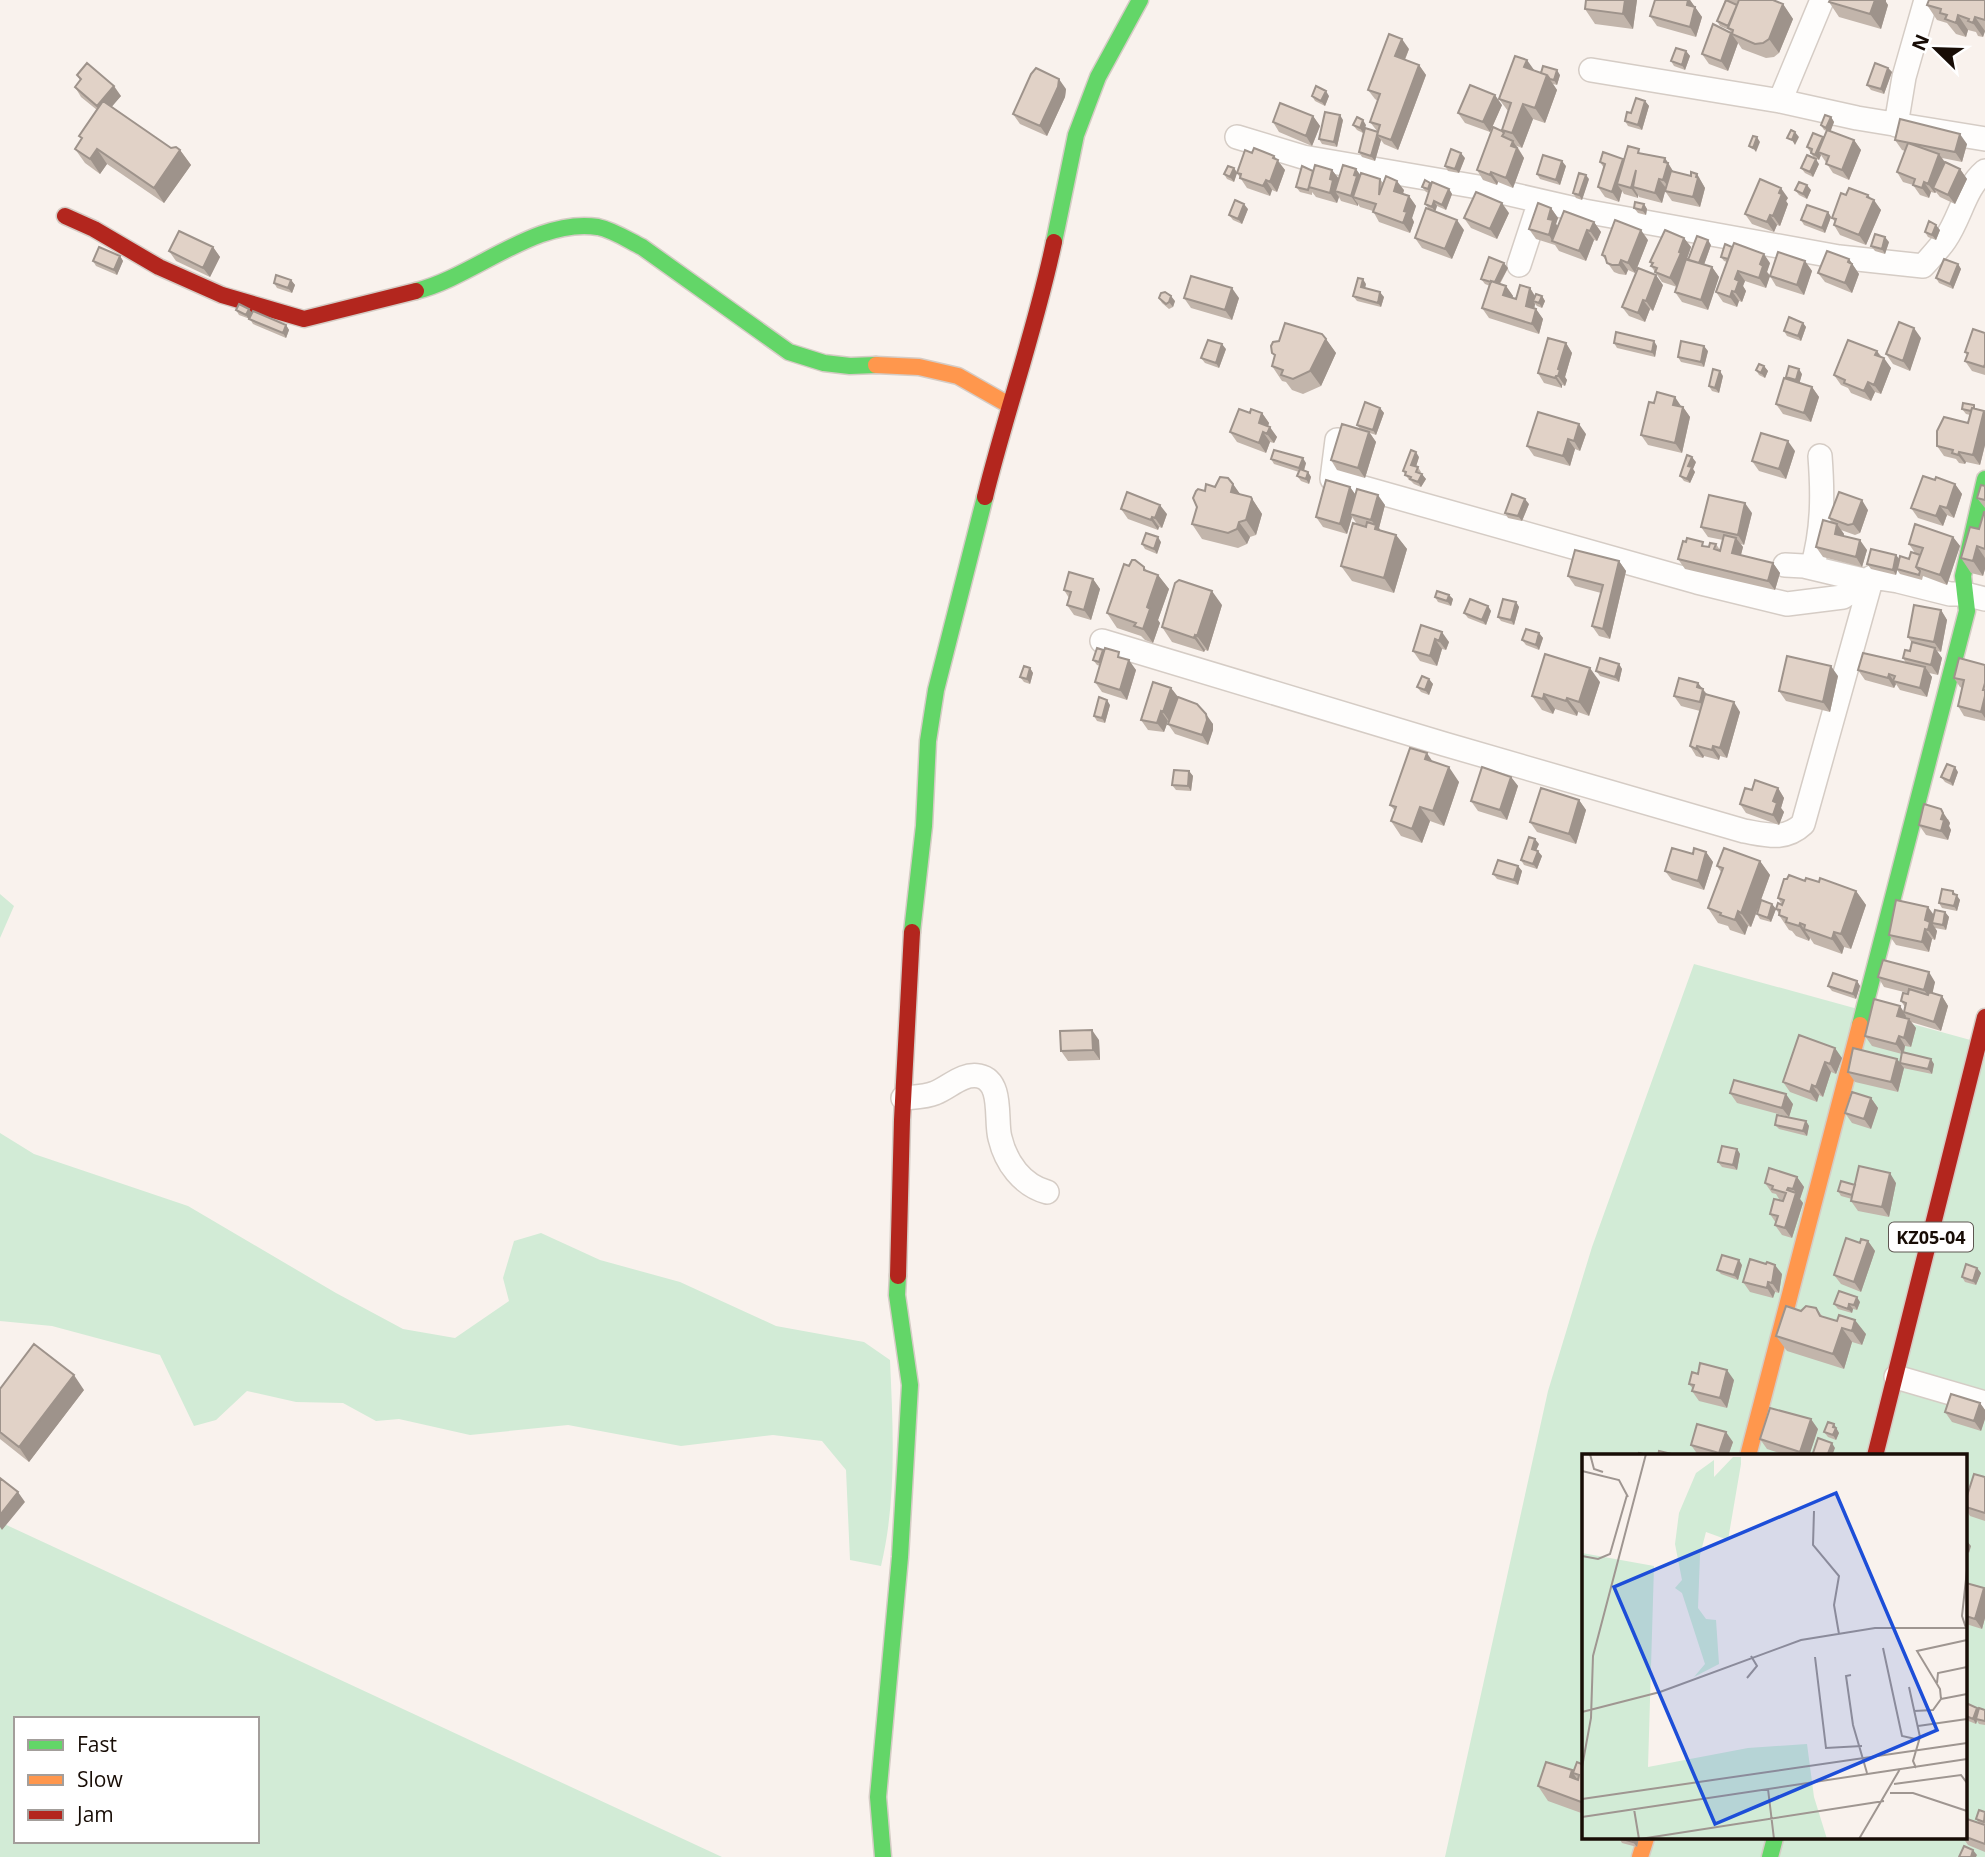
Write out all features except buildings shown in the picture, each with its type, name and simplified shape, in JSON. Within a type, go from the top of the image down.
[{"type":"street","points":[[883,1857],[878,1797],[900,1557],[910,1385],[897,1295],[903,1098],[914,912],[925,826],[928,741],[936,690],[1009,405],[1046,279],[1076,135],[1098,77],[1140,0]]},
{"type":"street","points":[[1780,101],[1822,0]]},
{"type":"street","points":[[1896,125],[1904,76],[1926,0]]},
{"type":"street","points":[[1591,70],[1985,139]]},
{"type":"street","points":[[1237,137],[1303,157],[1393,171],[1621,218],[1839,257],[1923,266],[1946,240],[1965,197],[1985,170]]},
{"type":"street","points":[[1519,265],[1540,201]]},
{"type":"street","points":[[65,216],[94,229],[159,267],[222,295],[304,319],[422,290],[547,232],[598,227],[642,247],[789,352],[824,363],[919,367],[958,376],[1009,405]]},
{"type":"street","points":[[1337,440],[1332,479],[1697,582],[1787,604],[1843,597],[1869,579]]},
{"type":"street","points":[[1812,568],[1819,543],[1822,514],[1820,456]]},
{"type":"street","points":[[1975,596],[1963,576],[1985,479]]},
{"type":"street","points":[[1785,565],[1898,581],[1950,594],[1975,596]]},
{"type":"street","points":[[1102,641],[1744,831],[1779,837],[1793,833],[1803,824],[1869,579]]},
{"type":"street","points":[[1749,1454],[1967,611],[1975,596]]},
{"type":"street","name":"KZ05-04","points":[[1876,1454],[1985,1017]]},
{"type":"street","points":[[903,1098],[934,1094],[970,1076],[981,1076],[990,1081],[996,1096],[999,1136],[1005,1155],[1023,1180],[1047,1192]]},
{"type":"street","points":[[1896,1377],[1985,1403]]},
{"type":"street","points":[[1640,1857],[1645,1840]]},
{"type":"street","points":[[1770,1857],[1774,1840]]},
{"type":"green space","points":[[0,894],[14,906],[0,938]]},
{"type":"green space","points":[[1694,964],[1985,1044],[1985,1857],[1445,1857],[1548,1391],[1592,1247]]},
{"type":"green space","points":[[0,1133],[34,1154],[188,1206],[403,1329],[455,1338],[509,1301],[503,1278],[514,1241],[541,1233],[600,1260],[680,1282],[776,1326],[864,1342],[890,1360],[892,1489],[881,1566],[850,1560],[846,1470],[822,1441],[773,1435],[681,1446],[568,1425],[470,1435],[399,1419],[376,1421],[343,1403],[296,1402],[247,1391],[216,1420],[194,1426],[160,1355],[52,1326],[0,1321]]},
{"type":"green space","points":[[0,1522],[722,1857],[0,1857]]},
{"type":"traffic: fast","points":[[1054,242],[1076,135],[1098,77],[1140,0]]},
{"type":"traffic: fast","points":[[416,291],[460,274],[528,239],[575,226],[598,227],[642,247],[789,352],[824,363],[876,365]]},
{"type":"traffic: fast","points":[[1860,1025],[1967,611],[1963,576],[1985,479]]},
{"type":"traffic: fast","points":[[912,932],[924,826],[928,741],[936,690],[985,497]]},
{"type":"traffic: fast","points":[[883,1857],[878,1797],[900,1557],[910,1385],[897,1295],[898,1276]]},
{"type":"traffic: fast","points":[[1770,1857],[1774,1840]]},
{"type":"traffic: slow","points":[[876,365],[919,367],[958,376],[1009,405]]},
{"type":"traffic: slow","points":[[1749,1454],[1860,1025]]},
{"type":"traffic: slow","points":[[1640,1857],[1645,1840]]},
{"type":"traffic: jam","points":[[65,216],[94,229],[159,267],[222,295],[304,319],[416,291]]},
{"type":"traffic: jam","points":[[985,497],[1039,306],[1054,242]]},
{"type":"traffic: jam","points":[[898,1276],[902,1120],[912,932]]},
{"type":"traffic: jam","points":[[1876,1454],[1985,1017]]}]
